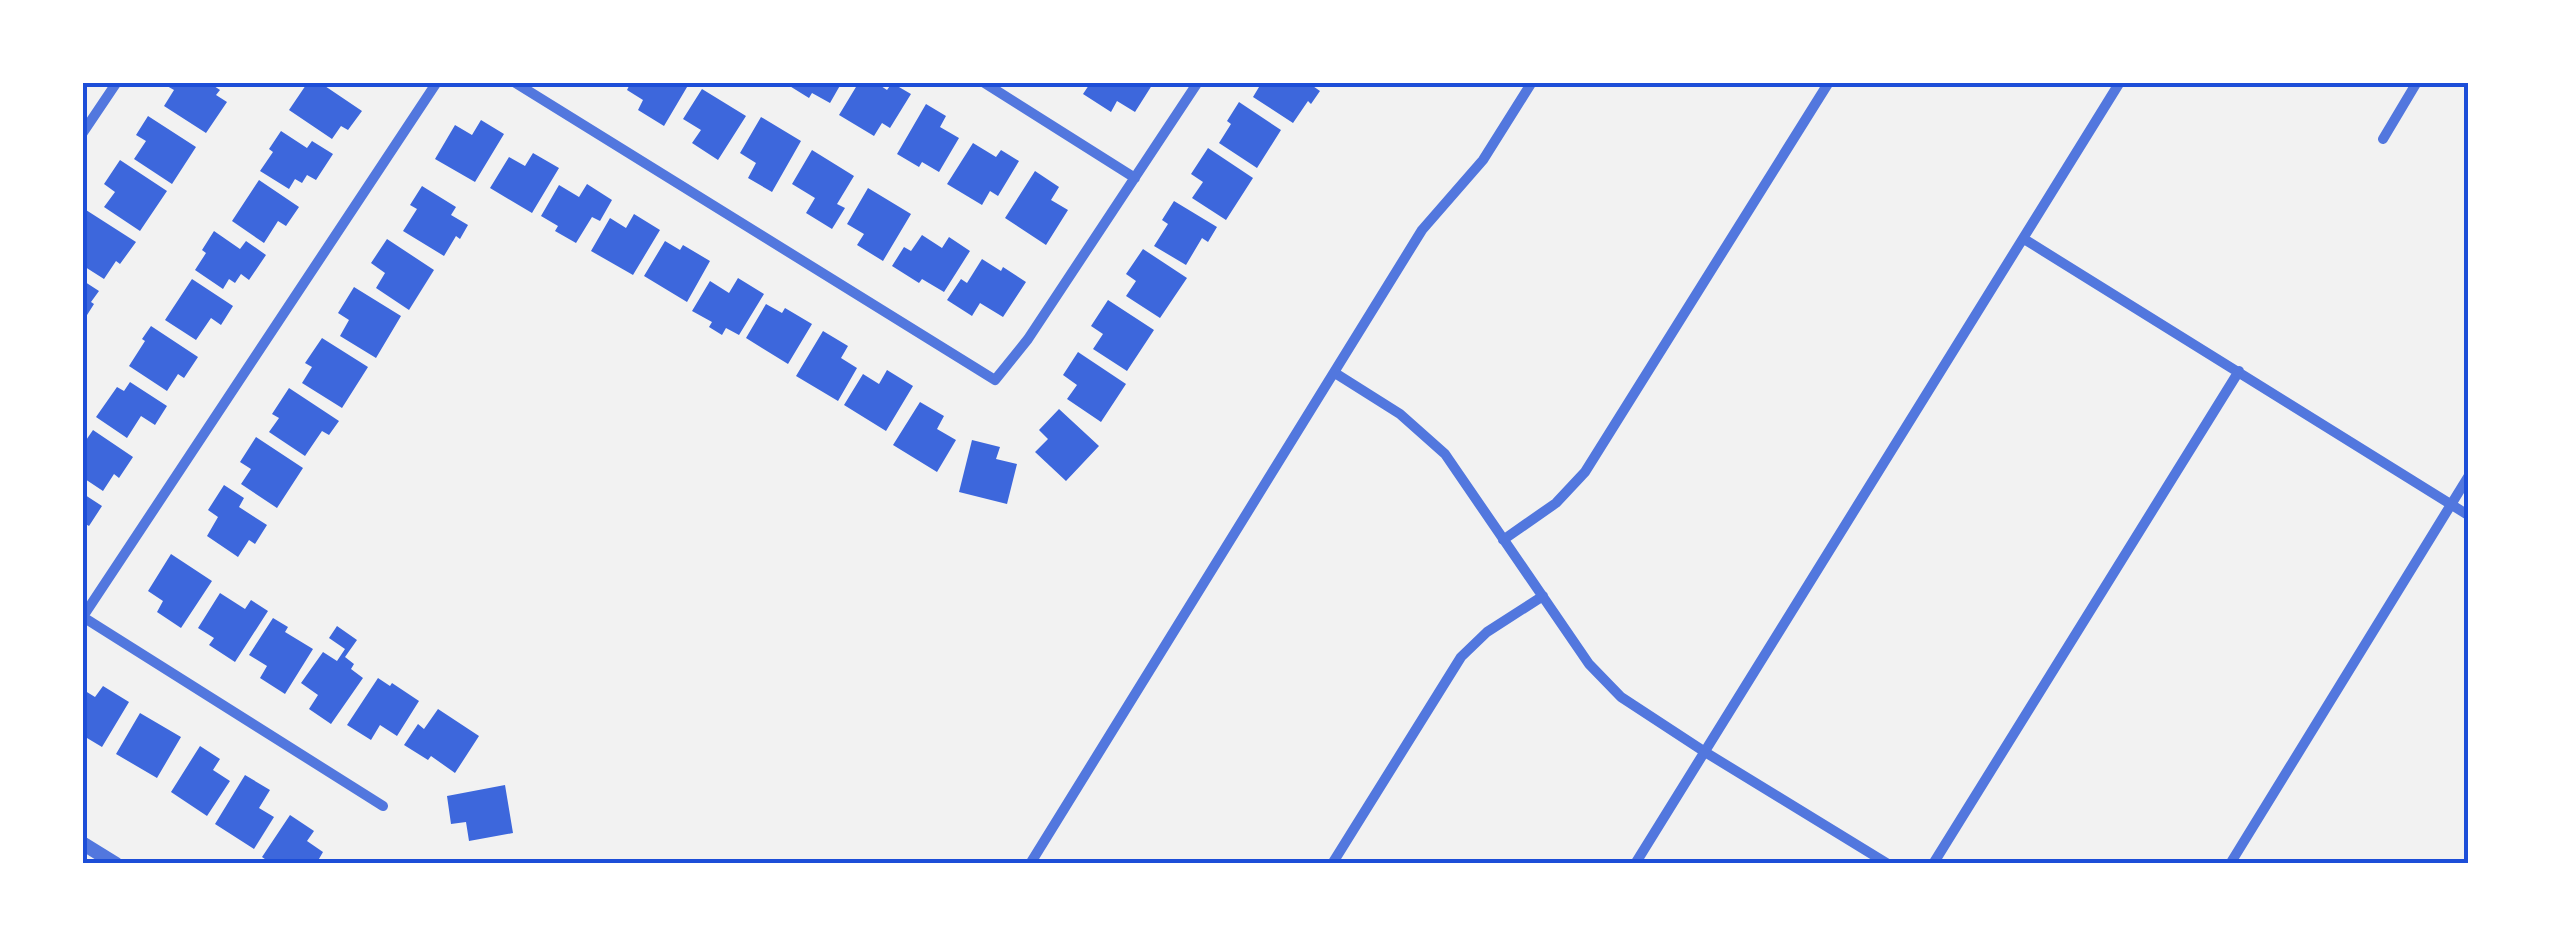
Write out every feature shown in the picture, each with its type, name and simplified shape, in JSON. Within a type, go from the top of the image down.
[{"type":"street","points":[[82,134],[116,82]]},
{"type":"street","points":[[384,806],[83,617],[437,82]]},
{"type":"street","points":[[514,82],[996,380],[1028,339],[1198,82]]},
{"type":"street","points":[[983,82],[1135,178]]},
{"type":"street","points":[[1030,864],[1422,230],[1483,160],[1532,82]]},
{"type":"street","points":[[1503,540],[1556,503],[1585,472],[1829,82]]},
{"type":"street","points":[[1635,864],[2120,82]]},
{"type":"street","points":[[2382,139],[2417,82]]},
{"type":"street","points":[[2024,238],[2468,514]]},
{"type":"street","points":[[1933,864],[2239,371]]},
{"type":"street","points":[[1335,373],[1400,414],[1434,442],[1589,664],[1621,697],[1888,864]]},
{"type":"street","points":[[2230,864],[2468,477]]},
{"type":"street","points":[[1332,864],[1461,658],[1488,632],[1543,596]]},
{"type":"street","points":[[82,843],[116,864]]},
{"type":"building","points":[[169,82],[208,82],[220,90],[216,95],[227,102],[206,133],[164,106],[174,90],[167,86]]},
{"type":"building","points":[[308,82],[319,82],[362,111],[348,130],[341,126],[332,139],[289,110]]},
{"type":"building","points":[[631,82],[690,82],[664,126],[638,110],[643,100],[627,90]]},
{"type":"building","points":[[842,82],[830,103],[812,93],[809,98],[788,85]]},
{"type":"building","points":[[859,82],[875,82],[887,90],[892,83],[911,94],[890,128],[882,123],[874,136],[839,115]]},
{"type":"building","points":[[1091,82],[1154,82],[1135,112],[1117,101],[1111,112],[1083,94]]},
{"type":"building","points":[[1262,82],[1307,82],[1320,91],[1293,123],[1253,97]]},
{"type":"building","points":[[702,89],[746,116],[718,160],[692,143],[701,130],[683,119]]},
{"type":"building","points":[[1239,102],[1281,130],[1257,168],[1219,143]]},
{"type":"building","points":[[926,104],[946,116],[940,127],[959,138],[939,172],[922,162],[919,167],[897,154]]},
{"type":"building","points":[[148,116],[196,147],[172,184],[134,159],[146,141],[136,135]]},
{"type":"building","points":[[761,117],[801,141],[772,192],[748,178],[756,163],[740,153]]},
{"type":"building","points":[[481,120],[504,134],[475,182],[435,159],[455,125],[472,135]]},
{"type":"building","points":[[281,131],[307,148],[312,141],[333,154],[316,180],[307,175],[302,183],[295,179],[289,189],[260,171]]},
{"type":"building","points":[[973,143],[996,157],[1001,150],[1019,161],[998,196],[990,191],[982,205],[947,184]]},
{"type":"building","points":[[1208,148],[1253,178],[1226,220],[1192,198],[1203,182],[1191,174]]},
{"type":"building","points":[[812,150],[854,176],[837,204],[845,208],[832,229],[806,213],[815,198],[792,184]]},
{"type":"building","points":[[533,153],[559,168],[532,213],[490,188],[509,157],[525,166]]},
{"type":"building","points":[[120,160],[167,191],[140,231],[104,207],[115,192],[104,184]]},
{"type":"building","points":[[1035,171],[1059,187],[1051,200],[1068,210],[1046,245],[1005,218]]},
{"type":"building","points":[[259,180],[299,207],[286,226],[278,221],[264,243],[232,221]]},
{"type":"building","points":[[587,184],[612,200],[600,221],[592,217],[576,243],[555,231],[558,226],[541,216],[559,185],[579,197]]},
{"type":"building","points":[[422,186],[456,207],[451,215],[468,225],[444,256],[403,231],[417,209],[410,205]]},
{"type":"building","points":[[868,188],[911,214],[883,261],[857,245],[864,234],[847,224]]},
{"type":"building","points":[[1174,201],[1217,227],[1208,242],[1202,238],[1186,265],[1154,246],[1168,224],[1162,220]]},
{"type":"building","points":[[86,210],[136,242],[104,279],[82,265],[82,216]]},
{"type":"building","points":[[634,214],[660,230],[633,275],[591,251],[610,218],[626,228]]},
{"type":"building","points":[[214,231],[240,249],[246,241],[266,255],[249,280],[241,274],[235,283],[229,279],[223,289],[195,270]]},
{"type":"building","points":[[922,235],[942,248],[949,237],[970,251],[944,292],[922,279],[919,283],[892,266],[904,247],[911,251]]},
{"type":"building","points":[[387,239],[434,270],[409,310],[376,288],[385,273],[371,263]]},
{"type":"building","points":[[665,241],[680,250],[683,245],[710,261],[687,302],[644,276]]},
{"type":"building","points":[[1143,249],[1187,278],[1160,318],[1126,296],[1136,281],[1126,274]]},
{"type":"building","points":[[982,259],[1026,282],[1003,317],[980,303],[972,316],[947,300],[961,279],[967,283]]},
{"type":"building","points":[[738,278],[764,294],[739,335],[726,328],[722,335],[709,327],[712,322],[692,311],[710,281],[729,293]]},
{"type":"building","points":[[192,279],[233,306],[221,325],[211,318],[196,340],[165,320]]},
{"type":"building","points":[[82,280],[99,291],[82,323]]},
{"type":"building","points":[[354,287],[401,316],[376,358],[340,336],[349,320],[338,313]]},
{"type":"building","points":[[1108,300],[1154,330],[1127,371],[1093,349],[1103,334],[1091,326]]},
{"type":"building","points":[[766,304],[782,313],[785,308],[812,324],[788,364],[746,338]]},
{"type":"building","points":[[151,326],[198,357],[184,378],[178,374],[167,391],[129,366]]},
{"type":"building","points":[[823,331],[848,346],[841,358],[857,368],[838,401],[796,376]]},
{"type":"building","points":[[322,338],[368,367],[342,408],[302,383],[312,367],[305,363]]},
{"type":"building","points":[[1078,352],[1126,384],[1101,422],[1067,399],[1077,385],[1063,375]]},
{"type":"building","points":[[887,370],[913,386],[886,431],[844,405],[863,374],[879,384]]},
{"type":"building","points":[[130,382],[167,406],[155,425],[141,416],[127,438],[96,417],[117,387],[124,391]]},
{"type":"building","points":[[289,388],[339,421],[329,435],[322,431],[305,456],[269,432],[279,418],[272,414]]},
{"type":"building","points":[[920,402],[944,416],[937,429],[956,440],[937,472],[893,445]]},
{"type":"building","points":[[1059,409],[1099,446],[1066,481],[1035,452],[1048,439],[1039,430]]},
{"type":"building","points":[[93,430],[133,457],[119,478],[114,474],[103,491],[82,477],[82,446]]},
{"type":"building","points":[[256,437],[303,468],[277,508],[241,484],[251,469],[240,462]]},
{"type":"building","points":[[972,440],[1000,447],[996,459],[1017,464],[1007,504],[959,492]]},
{"type":"building","points":[[224,485],[244,498],[239,507],[267,525],[255,544],[249,540],[238,557],[207,536],[218,517],[208,510]]},
{"type":"building","points":[[82,493],[102,506],[89,526],[82,522]]},
{"type":"building","points":[[171,554],[212,581],[181,628],[157,612],[163,601],[148,591]]},
{"type":"building","points":[[220,593],[245,609],[251,600],[268,611],[235,662],[209,645],[214,638],[198,628]]},
{"type":"building","points":[[273,618],[288,627],[285,632],[313,649],[285,694],[260,678],[267,666],[249,655]]},
{"type":"building","points":[[337,626],[357,640],[345,657],[354,664],[351,669],[363,678],[331,724],[309,709],[318,695],[301,683],[323,652],[337,661],[345,649],[329,638]]},
{"type":"building","points":[[378,678],[419,701],[397,736],[380,725],[371,740],[347,725]]},
{"type":"building","points":[[103,686],[129,702],[102,747],[82,735],[82,689],[95,697]]},
{"type":"building","points":[[438,709],[479,736],[455,773],[431,756],[428,760],[404,745],[418,724],[424,729]]},
{"type":"building","points":[[140,713],[181,737],[157,778],[116,754]]},
{"type":"building","points":[[200,746],[220,759],[213,770],[230,781],[207,816],[171,792]]},
{"type":"building","points":[[245,775],[270,790],[259,808],[274,817],[254,849],[215,824]]},
{"type":"building","points":[[505,785],[513,833],[469,841],[466,822],[451,824],[447,796]]},
{"type":"building","points":[[290,815],[314,831],[307,841],[323,852],[316,864],[272,864],[262,857]]}]
